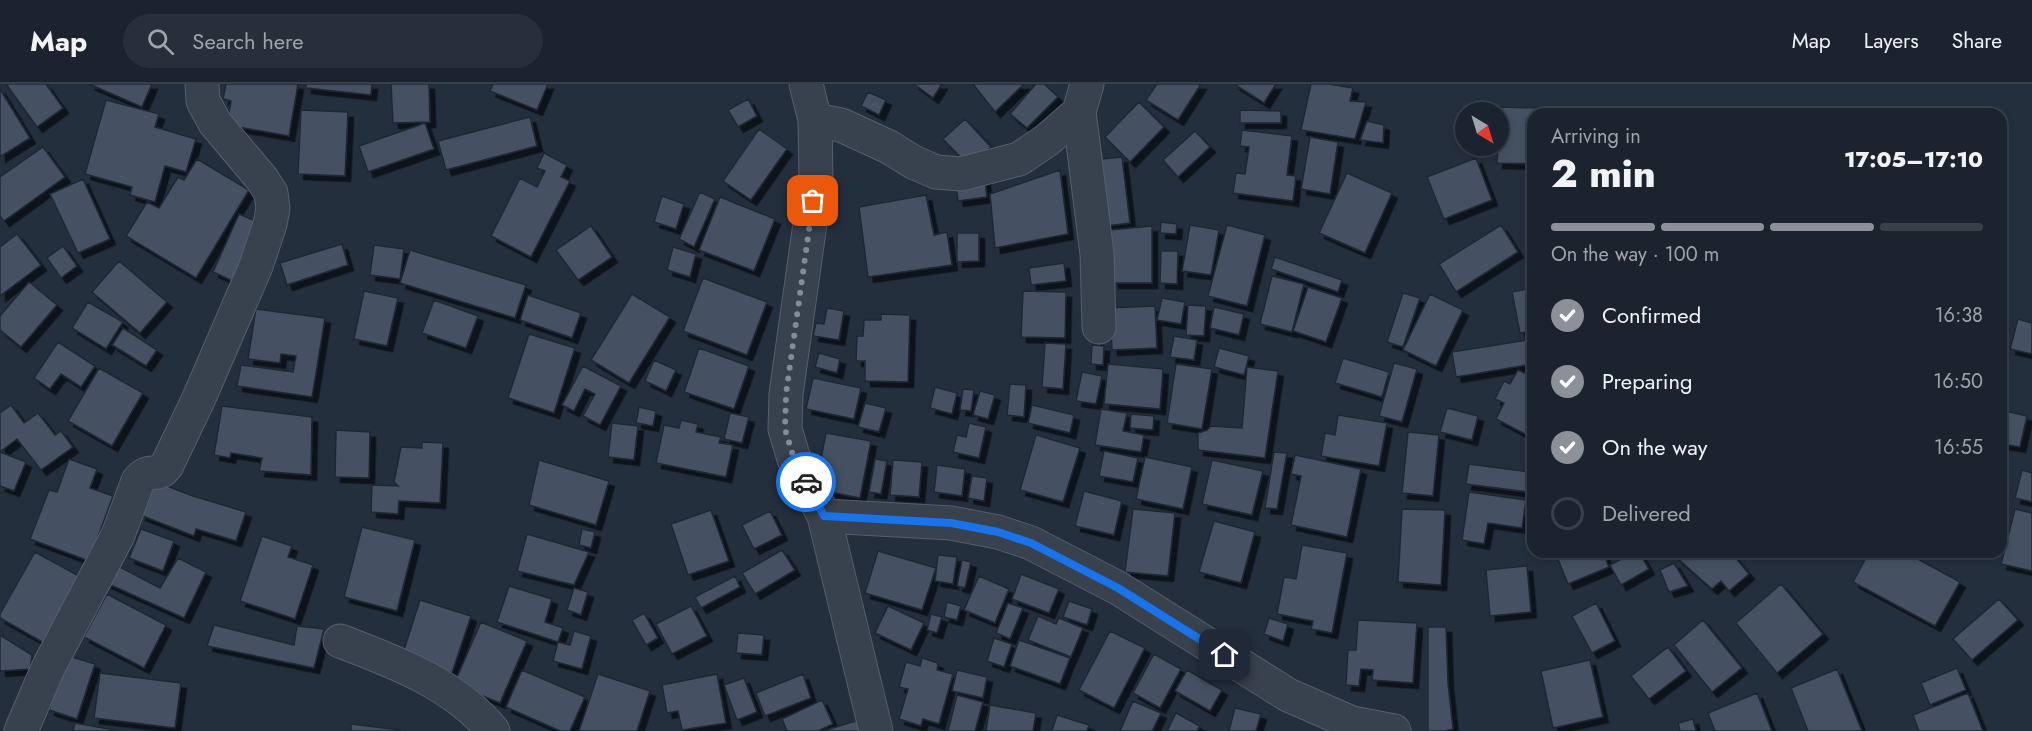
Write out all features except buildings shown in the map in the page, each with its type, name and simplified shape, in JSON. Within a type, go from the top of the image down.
[{"type":"street","points":[[21,731],[48,668],[118,535],[138,481],[144,473],[163,471],[167,465],[252,276],[270,224],[273,208],[271,193],[215,123],[203,102],[202,84]]},
{"type":"street","points":[[806,84],[814,120],[816,181],[786,394],[785,429],[794,459],[824,516],[876,731]]},
{"type":"street","points":[[814,120],[842,125],[936,172],[962,174],[1019,159],[1047,140],[1083,98]]},
{"type":"street","points":[[1083,98],[1097,254],[1099,327]]},
{"type":"street","points":[[824,516],[951,523],[998,532],[1031,543],[1118,588],[1288,694],[1352,723],[1394,731]]},
{"type":"street","points":[[340,641],[404,666],[432,681],[470,707],[493,731]]},
{"type":"way so far","points":[[806,482],[794,459],[785,429],[786,394],[813,201]]},
{"type":"route","points":[[806,482],[824,516],[951,523],[998,532],[1031,543],[1118,588],[1225,655]]}]
